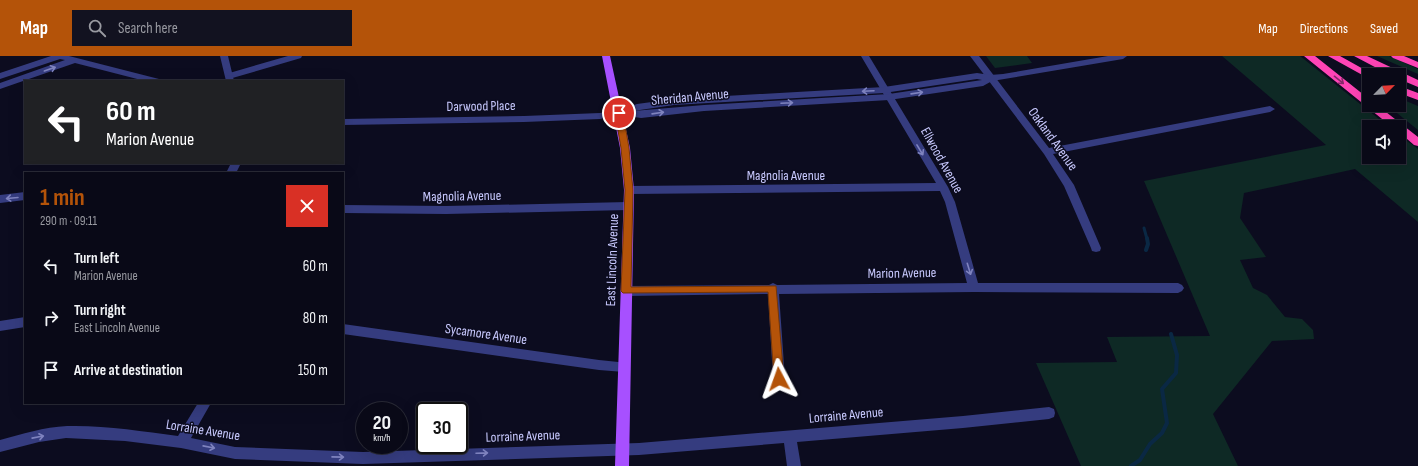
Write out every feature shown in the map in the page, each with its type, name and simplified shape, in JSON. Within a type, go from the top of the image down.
[{"type":"highway","points":[[1309,56],[1362,98]]},
{"type":"highway","points":[[1334,56],[1362,71]]},
{"type":"highway","points":[[1359,56],[1384,68]]},
{"type":"highway","points":[[1396,56],[1418,65]]},
{"type":"highway","points":[[1406,78],[1418,84]]},
{"type":"highway","points":[[1406,92],[1418,97]]},
{"type":"highway","points":[[1380,112],[1390,120]]},
{"type":"highway","points":[[1406,133],[1418,142]]},
{"type":"main road","name":"East Lincoln Avenue","points":[[606,56],[619,113],[625,148],[629,190],[622,466]]},
{"type":"street","points":[[0,76],[60,56],[152,80]]},
{"type":"street","points":[[0,86],[85,56]]},
{"type":"street","points":[[224,56],[227,79],[298,56]]},
{"type":"street","name":"Ellwood Avenue","points":[[865,56],[943,187],[950,202],[974,287]]},
{"type":"street","name":"Oakland Avenue","points":[[974,56],[1047,152],[1069,184],[1096,248]]},
{"type":"street","name":"Sheridan Avenue","points":[[619,113],[641,115],[983,83],[990,78],[1124,56]]},
{"type":"street","points":[[1047,152],[1270,109]]},
{"type":"street","name":"Darwood Place","points":[[344,122],[524,119],[600,116],[619,113]]},
{"type":"street","name":"Magnolia Avenue","points":[[629,190],[943,187]]},
{"type":"street","points":[[0,199],[24,196]]},
{"type":"street","name":"Magnolia Avenue","points":[[344,209],[446,210],[628,206]]},
{"type":"street","points":[[773,288],[779,379]]},
{"type":"street","name":"Marion Avenue","points":[[626,291],[773,288],[1178,288]]},
{"type":"street","points":[[0,326],[24,322]]},
{"type":"street","name":"Sycamore Avenue","points":[[344,329],[600,365],[624,367]]},
{"type":"street","points":[[181,442],[204,404]]},
{"type":"street","name":"Lorraine Avenue","points":[[0,446],[39,436],[66,432],[125,435],[181,442],[235,452],[355,458],[639,449],[963,422],[1049,413]]},
{"type":"street","points":[[788,436],[794,466]]},
{"type":"green space","points":[[986,56],[1027,56],[1032,63],[995,68]]},
{"type":"green space","points":[[1222,56],[1300,56],[1362,105],[1362,112],[1370,112],[1380,120],[1362,120],[1362,164],[1406,164],[1406,140],[1418,149],[1418,222],[1355,169],[1244,193],[1240,218],[1266,257],[1240,260],[1253,288],[1267,295],[1285,317],[1302,319],[1313,330],[1314,339],[1272,341],[1213,414],[1238,466],[1081,466],[1036,363],[1117,362],[1107,337],[1210,336],[1144,181],[1326,145]]},
{"type":"green space","points":[[1377,56],[1389,56],[1418,69],[1418,74]]},
{"type":"green space","points":[[1406,101],[1418,106],[1418,130],[1396,112],[1406,112]]},
{"type":"waterway","points":[[1144,228],[1147,239]]},
{"type":"waterway","points":[[1146,250],[1148,244],[1147,238]]},
{"type":"waterway","points":[[1131,466],[1140,460],[1150,444],[1162,433],[1167,423],[1162,389],[1176,373],[1177,355],[1171,334]]},
{"type":"route","points":[[619,113],[625,148],[629,190],[626,291],[773,288],[779,379]]}]
